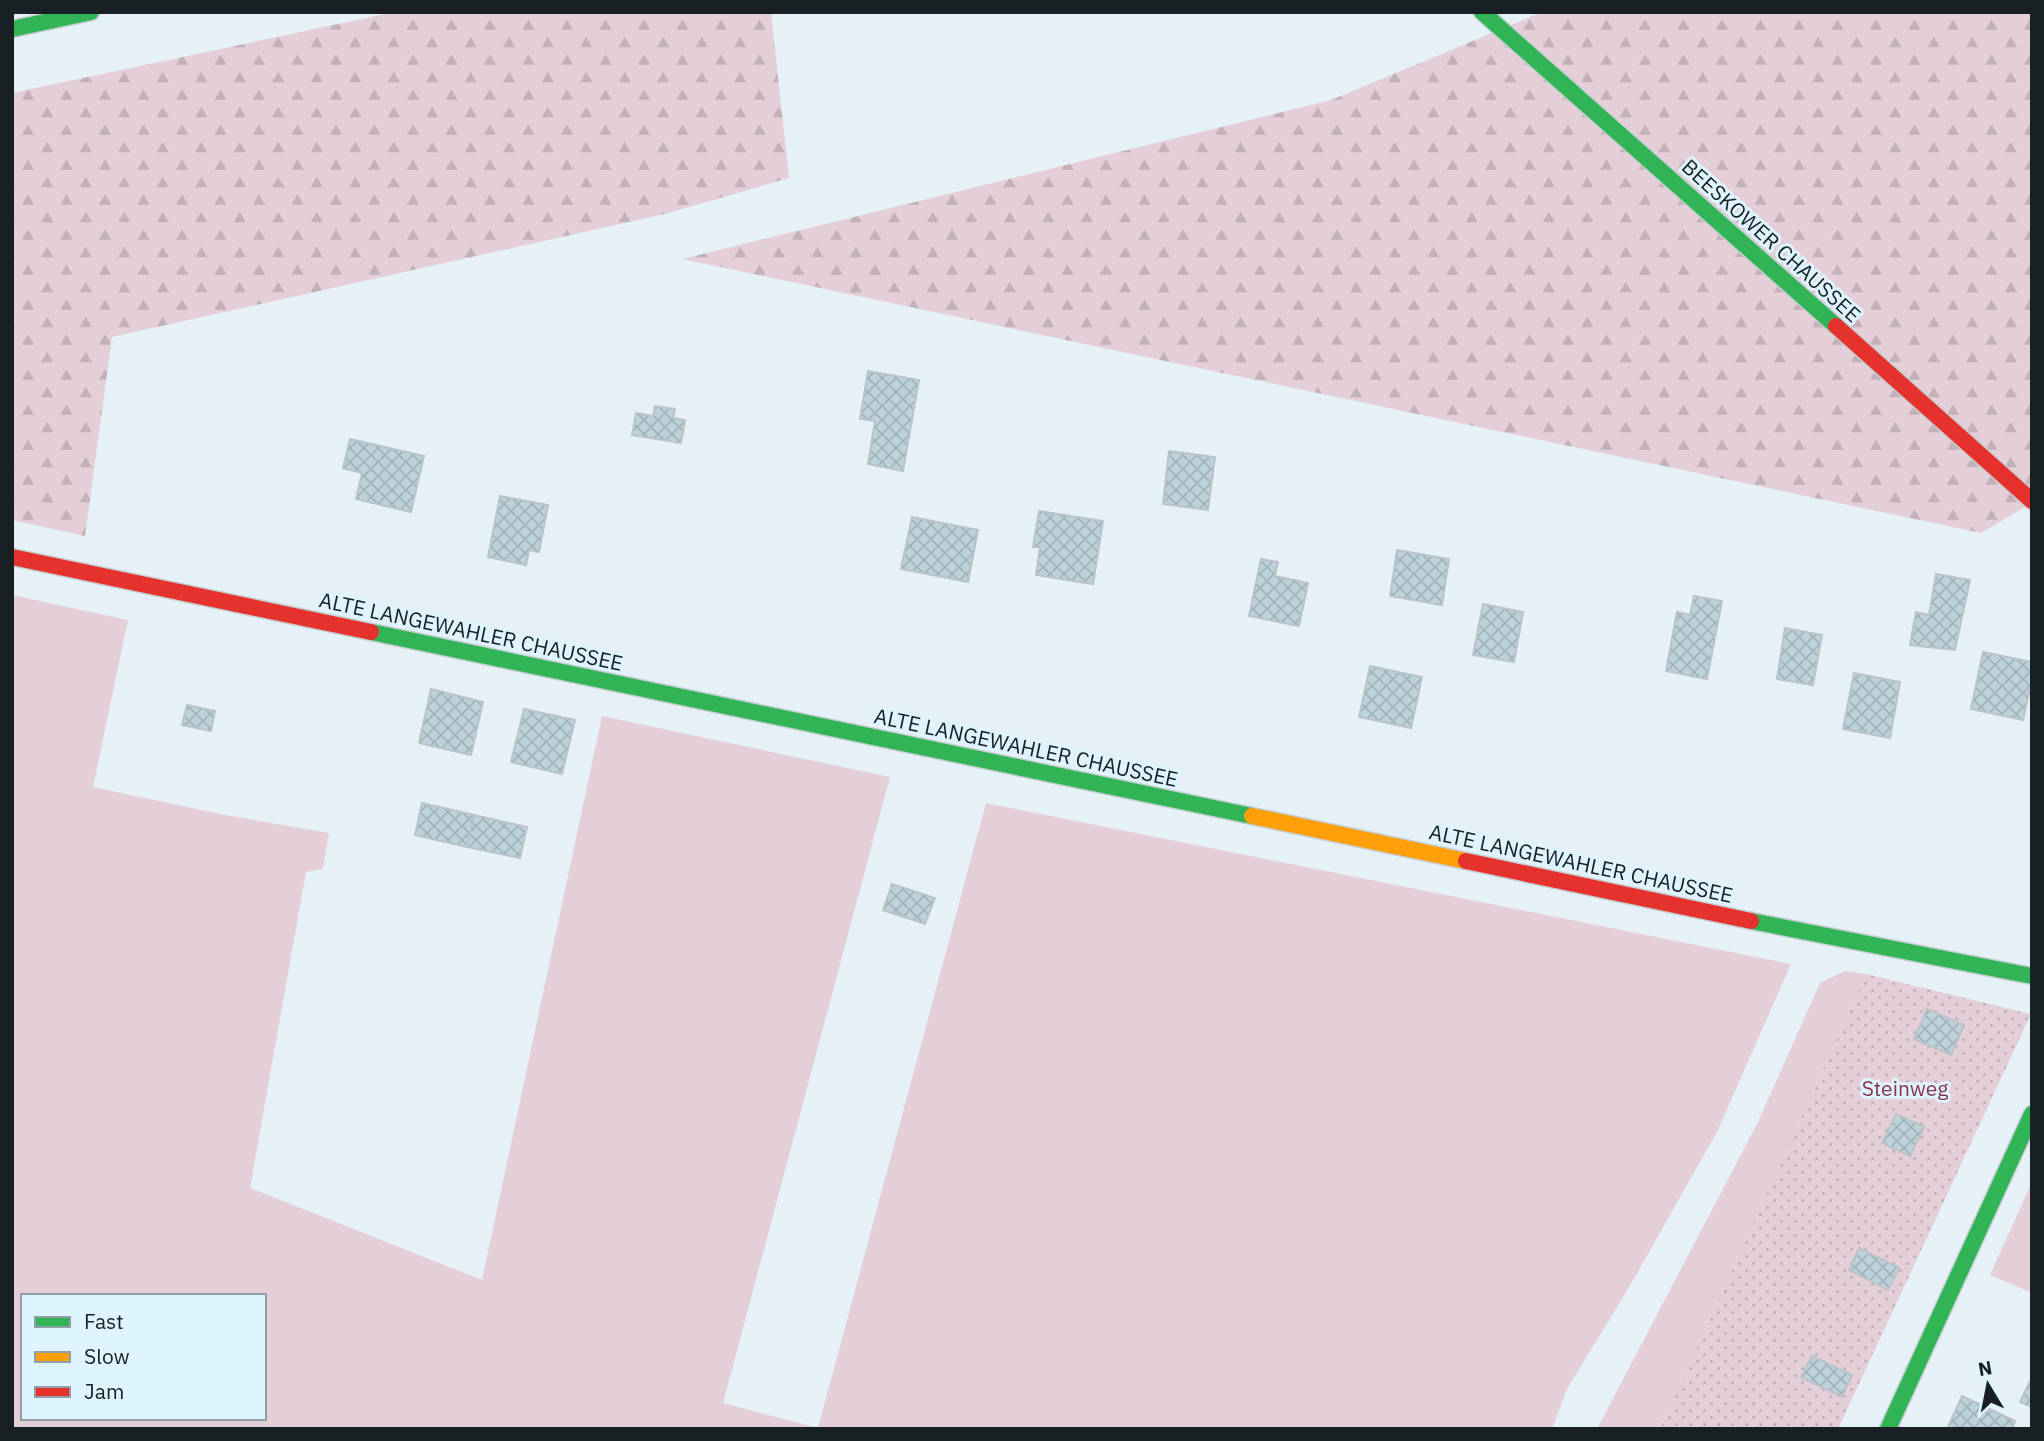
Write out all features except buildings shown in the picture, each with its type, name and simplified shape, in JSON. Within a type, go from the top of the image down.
[{"type":"main road","points":[[12,29],[91,12]]},
{"type":"main road","name":"BEESKOWER CHAUSSEE","points":[[1482,12],[2032,501]]},
{"type":"main road","name":"ALTE LANGEWAHLER CHAUSSEE","points":[[12,557],[1815,934],[2032,976]]},
{"type":"main road","points":[[1888,1429],[2032,1114]]},
{"type":"green space","points":[[395,12],[771,12],[789,178],[665,214],[112,337],[85,536],[12,520],[12,93]]},
{"type":"green space","points":[[1542,12],[2032,12],[2032,503],[1981,533],[682,259],[1331,100]]},
{"type":"green space","points":[[12,595],[128,620],[93,787],[225,815],[329,833],[323,869],[306,872],[250,1188],[482,1280],[602,716],[890,777],[723,1403],[818,1428],[986,803],[1791,964],[1717,1132],[1631,1284],[1567,1389],[1552,1429],[12,1429]]},
{"type":"green space","points":[[1845,971],[1866,974],[1660,1429],[1597,1429],[1757,1124],[1820,983]]},
{"type":"green space","name":"Steinweg","points":[[1866,974],[2031,1014],[1838,1429],[1660,1429]]},
{"type":"green space","points":[[2032,1182],[2032,1293],[1990,1275]]},
{"type":"traffic: fast","points":[[12,29],[91,12]]},
{"type":"traffic: fast","points":[[1482,12],[1836,326]]},
{"type":"traffic: fast","points":[[371,632],[1252,816]]},
{"type":"traffic: fast","points":[[1751,921],[2032,976]]},
{"type":"traffic: fast","points":[[1888,1429],[2032,1114]]},
{"type":"traffic: slow","points":[[1252,816],[1466,861]]},
{"type":"traffic: jam","points":[[1836,326],[2032,501]]},
{"type":"traffic: jam","points":[[12,557],[371,632]]},
{"type":"traffic: jam","points":[[1466,861],[1751,921]]}]
